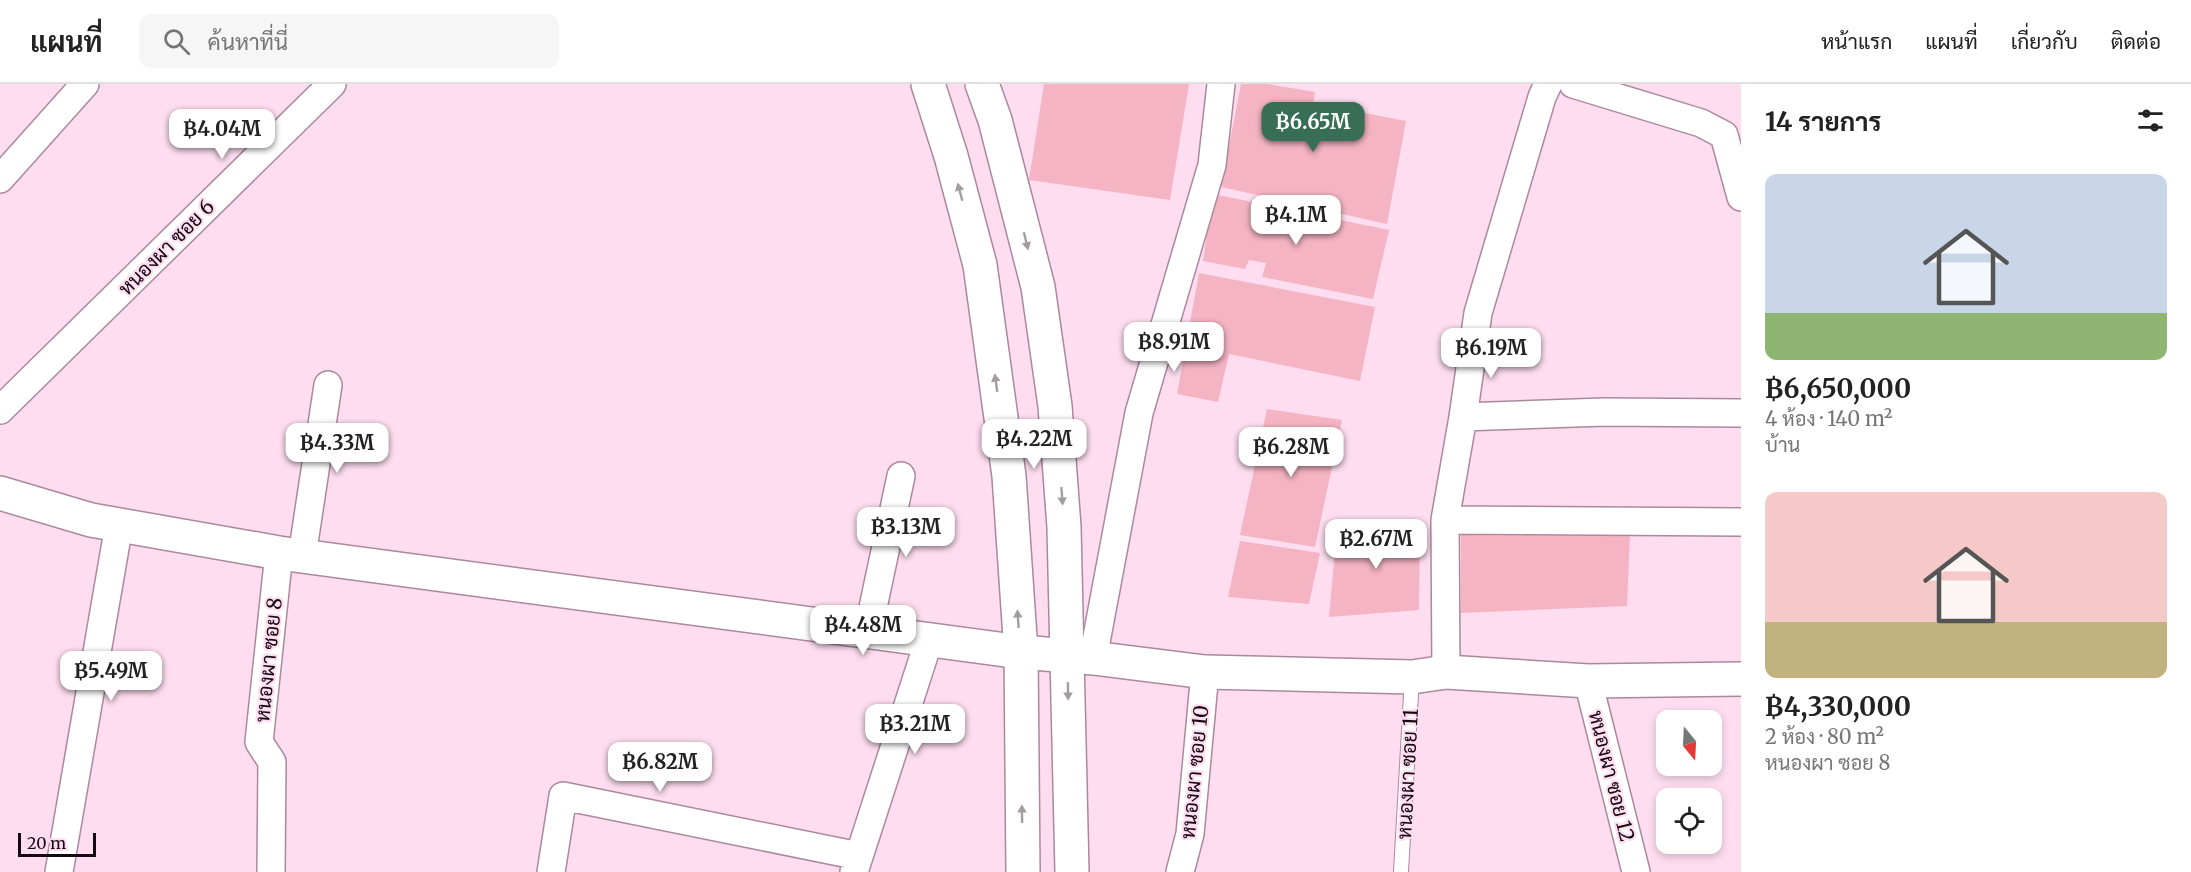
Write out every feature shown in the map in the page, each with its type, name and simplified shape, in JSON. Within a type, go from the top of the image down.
[{"type":"street","points":[[0,179],[85,84]]},
{"type":"street","name":"หนองผา ซอย 6","points":[[0,410],[332,84]]},
{"type":"street","points":[[928,84],[951,156],[980,265],[1009,476],[1021,652],[1023,872]]},
{"type":"street","points":[[982,84],[995,120],[1038,287],[1055,406],[1064,527],[1080,657],[1072,872]]},
{"type":"street","points":[[1080,657],[1138,413],[1212,165],[1221,84]]},
{"type":"street","points":[[1446,672],[1445,520],[1478,313],[1542,97],[1548,84]]},
{"type":"street","points":[[1574,84],[1701,123],[1724,135],[1741,198]]},
{"type":"street","name":"หนองผา ซอย 8","points":[[271,872],[272,762],[259,742],[291,555],[328,385]]},
{"type":"street","points":[[1463,417],[1604,412],[1741,413]]},
{"type":"street","points":[[868,632],[901,476]]},
{"type":"street","points":[[0,493],[91,520],[291,555],[1021,652],[1205,672],[1412,677],[1446,672],[1588,681],[1741,679]]},
{"type":"street","points":[[1445,520],[1741,522]]},
{"type":"street","points":[[59,872],[119,525]]},
{"type":"street","points":[[551,872],[562,796],[856,864],[929,640]]},
{"type":"street","name":"หนองผา ซอย 10","points":[[1180,872],[1190,834],[1205,672]]},
{"type":"street","name":"หนองผา ซอย 12","points":[[1588,681],[1636,872]]},
{"type":"lane","name":"หนองผา ซอย 11","points":[[1401,872],[1412,677]]},
{"type":"building","points":[[1044,84],[1189,84],[1170,200],[1029,180]]},
{"type":"building","points":[[1241,84],[1267,84],[1315,92],[1313,103],[1406,121],[1387,224],[1221,187]]},
{"type":"building","points":[[1213,194],[1389,230],[1373,299],[1262,277],[1266,263],[1249,260],[1245,269],[1203,261]]},
{"type":"building","points":[[1199,273],[1375,307],[1360,381],[1229,354],[1218,402],[1177,394]]},
{"type":"building","points":[[1267,409],[1342,420],[1315,547],[1240,535]]},
{"type":"building","points":[[1420,523],[1419,610],[1329,617],[1337,529]]},
{"type":"building","points":[[1461,535],[1630,536],[1627,606],[1461,613]]},
{"type":"building","points":[[1240,541],[1320,553],[1309,604],[1228,597]]}]
